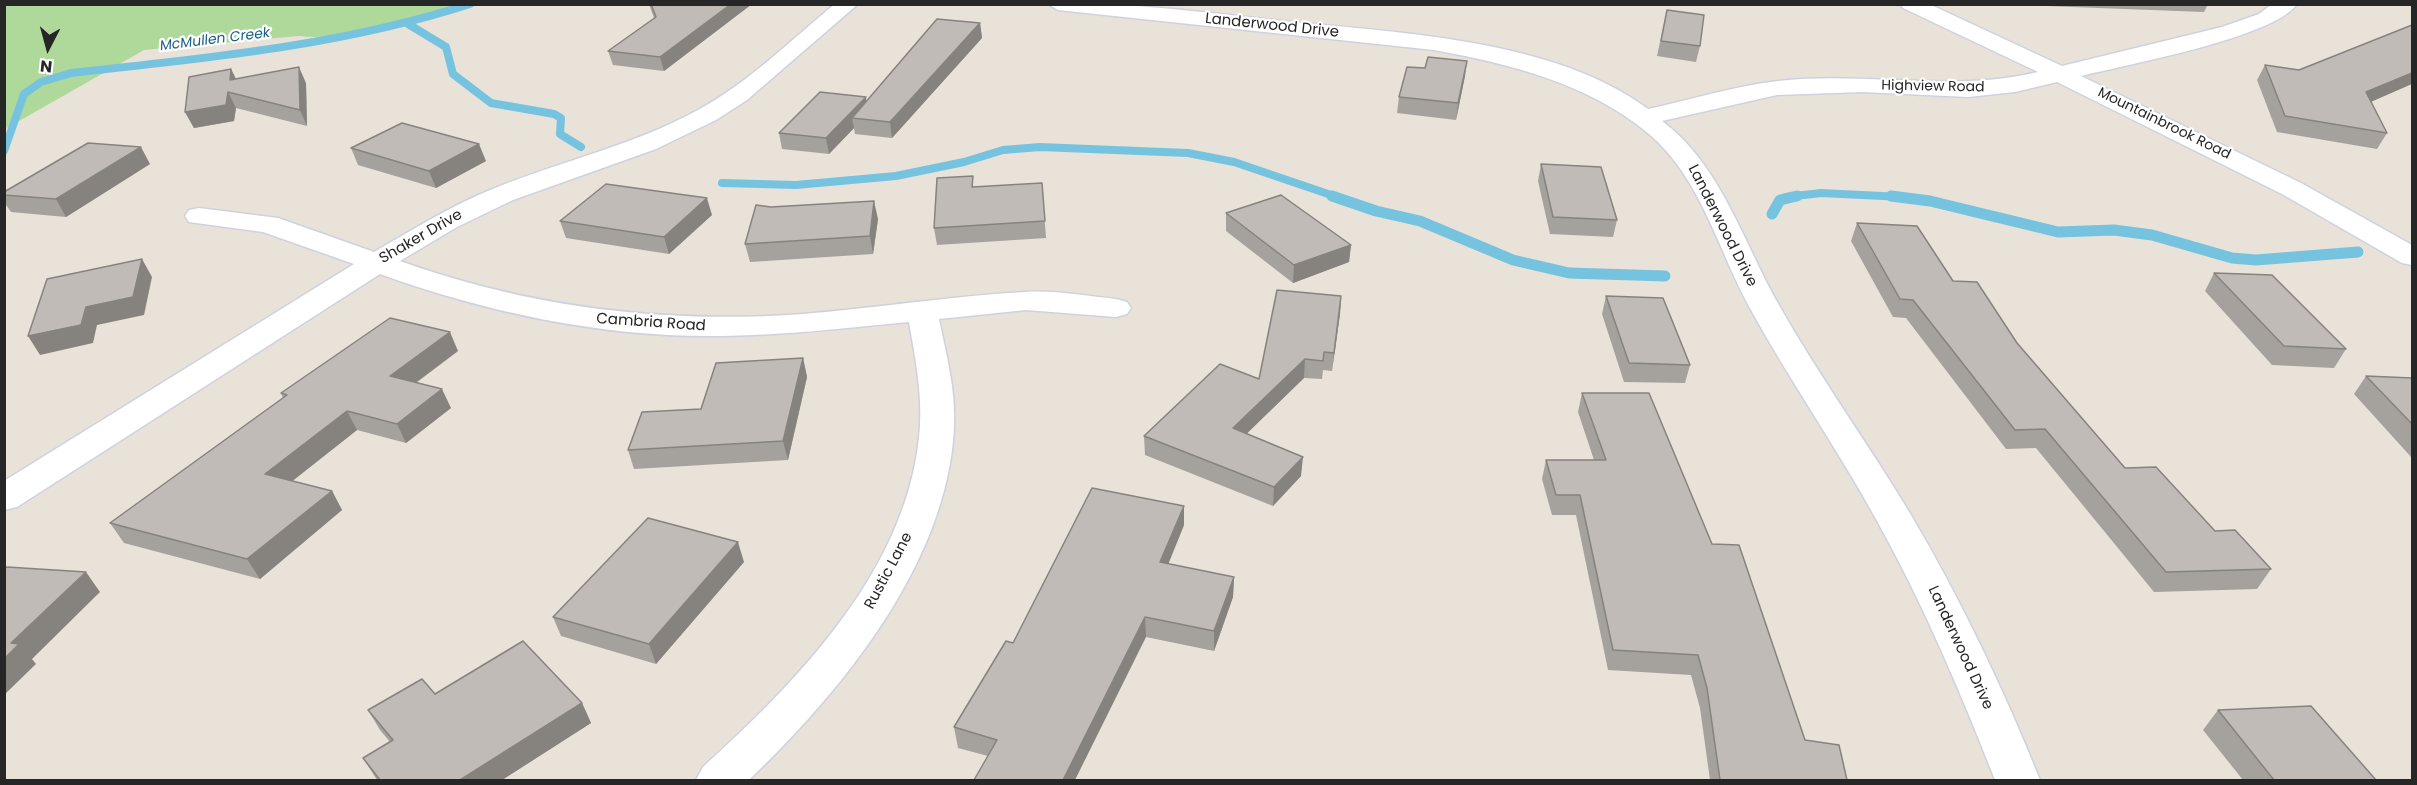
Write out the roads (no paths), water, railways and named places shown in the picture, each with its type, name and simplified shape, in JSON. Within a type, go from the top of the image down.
[{"type":"street","name":"Shaker Drive","points":[[4,498],[375,263],[447,221],[504,194],[647,144],[707,115],[739,95],[848,4]]},
{"type":"street","name":"Landerwood Drive","points":[[1058,4],[1434,43],[1480,51],[1566,77],[1642,118],[1685,156],[1696,170],[1760,299],[1801,371],[1873,482],[1940,602],[2017,780]]},
{"type":"street","name":"Mountainbrook Road","points":[[1910,4],[2062,74],[2302,193],[2412,257]]},
{"type":"street","name":"Highview Road","points":[[1642,118],[1777,88],[1862,85],[1968,90],[2015,85],[2229,32],[2266,18],[2287,4]]},
{"type":"street","name":"Cambria Road","points":[[199,216],[268,224],[375,263],[513,304],[615,322],[721,327],[803,323],[1026,301],[1116,308]]},
{"type":"street","name":"Rustic Lane","points":[[719,780],[760,744],[830,664],[874,603],[910,535],[930,473],[937,428],[934,375],[922,311]]},
{"type":"waterway","name":"McMullen Creek","points":[[4,151],[24,94],[41,82],[71,73],[222,56],[322,40],[372,30],[470,4]]},
{"type":"waterway","points":[[408,24],[446,47],[453,74],[491,103],[554,114],[561,118],[560,134],[581,147]]},
{"type":"waterway","points":[[722,183],[796,185],[896,176],[964,162],[1003,150],[1040,147],[1188,153],[1234,162],[1337,197]]},
{"type":"waterway","points":[[1786,197],[1821,193],[1896,197]]},
{"type":"waterway","points":[[1332,196],[1376,211],[1420,221],[1513,260],[1569,273],[1665,276]]},
{"type":"waterway","points":[[1772,214],[1780,200],[1797,196]]},
{"type":"waterway","points":[[1891,196],[1896,197]]},
{"type":"waterway","points":[[1896,197],[1903,197]]},
{"type":"waterway","points":[[1896,197],[1930,201],[2058,232],[2114,230],[2152,235],[2232,258],[2256,260],[2358,252]]}]
